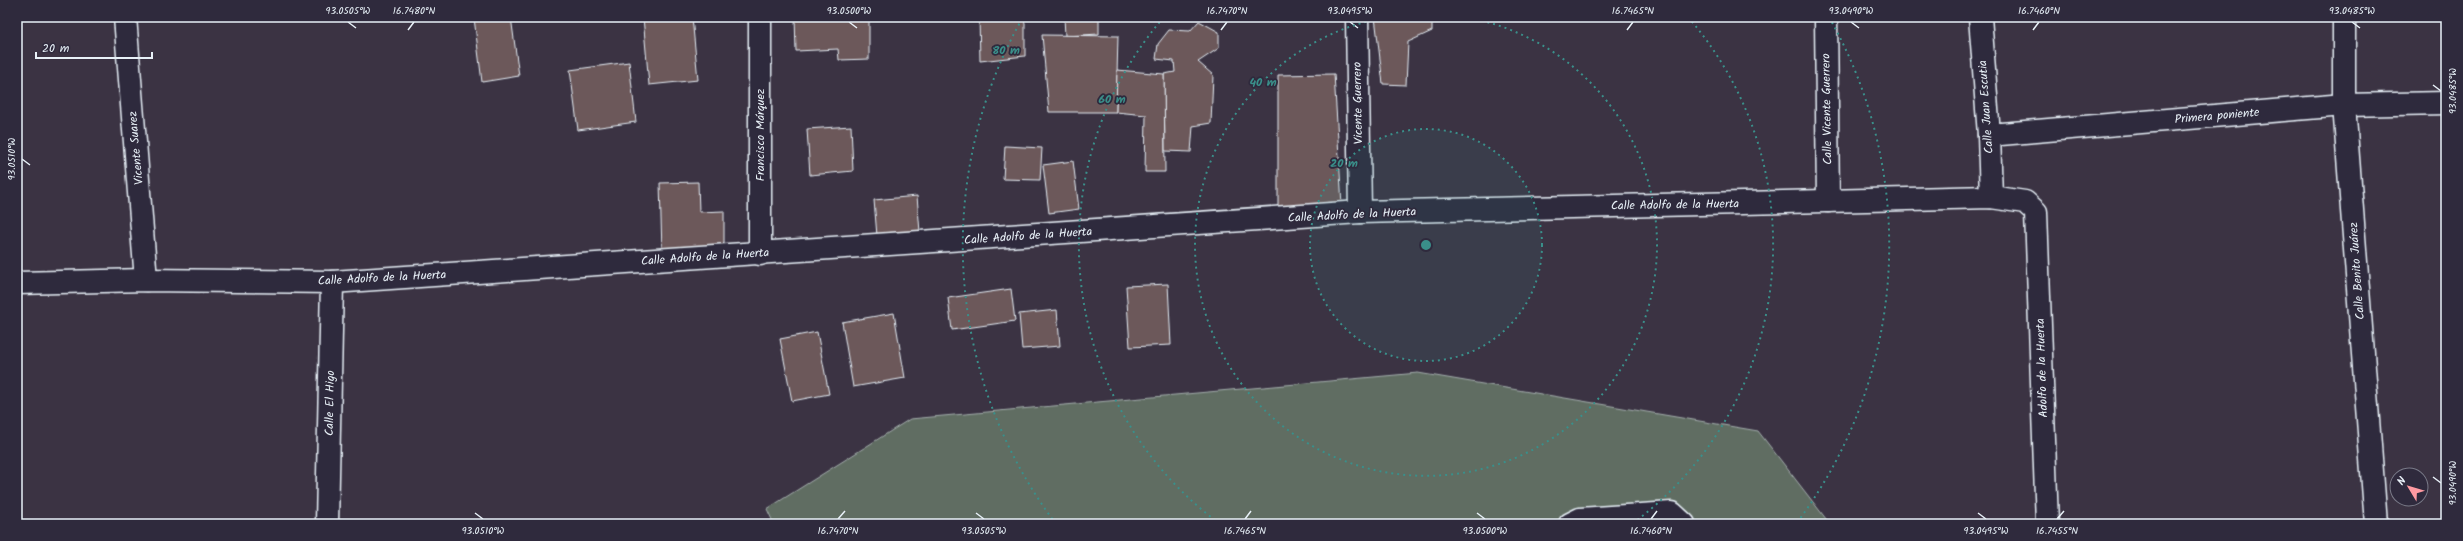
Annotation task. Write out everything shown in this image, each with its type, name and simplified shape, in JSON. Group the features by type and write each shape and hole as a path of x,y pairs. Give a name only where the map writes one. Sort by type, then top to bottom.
{"street":[{"name":"Vicente Suarez","path":"125,17 146,280"},
{"name":"Francisco Márquez","path":"760,17 760,254"},
{"name":"Vicente Guerrero","path":"1357,17 1360,212"},
{"name":"Calle Vicente Guerrero","path":"1826,17 1828,201"},
{"name":"Calle Juan Escutia","path":"1980,17 1989,135 1991,197"},
{"name":"Calle Benito Juárez","path":"2344,17 2344,105 2376,524"},
{"name":"Primera poniente","path":"1989,135 2344,105 2446,103"},
{"name":"Calle Adolfo de la Huerta","path":"17,283 146,280 332,282 1360,212 1991,197 2025,202 2036,212"},
{"name":"Adolfo de la Huerta","path":"2036,212 2047,524"},
{"name":"Calle El Higo","path":"327,524 332,282"},
{"path":"1570,524 1580,519 1672,513 1684,524"}],"green space":[{"path":"1418,373 1758,431 1830,524 774,524 767,509 910,419"}],"building":[{"path":"511,17 519,76 482,82 474,18"},
{"path":"643,17 692,17 698,80 649,85"},
{"path":"795,17 869,17 869,59 839,60 838,49 796,51"},
{"path":"979,17 1023,17 1025,23 1025,56 980,61"},
{"path":"1064,17 1099,17 1099,34 1065,36"},
{"path":"1375,17 1432,17 1432,31 1408,42 1406,85 1383,84"},
{"path":"1199,21 1219,32 1219,48 1198,62 1213,75 1211,123 1193,126 1191,152 1165,151 1164,74 1175,72 1174,61 1156,59 1158,44 1169,30 1190,31"},
{"path":"1042,35 1118,36 1116,112 1049,112"},
{"path":"629,62 636,122 578,130 570,70"},
{"path":"1117,70 1164,74 1165,172 1145,172 1146,115 1116,112"},
{"path":"1334,74 1342,206 1278,211 1278,75"},
{"path":"851,126 853,171 810,175 807,129"},
{"path":"1005,146 1042,148 1040,180 1003,179"},
{"path":"1073,161 1079,209 1049,213 1043,165"},
{"path":"698,182 699,212 724,211 724,250 662,252 660,183"},
{"path":"917,196 920,232 877,236 874,200"},
{"path":"1168,284 1171,345 1130,347 1126,286"},
{"path":"1011,289 1015,321 952,330 948,298"},
{"path":"1057,310 1060,346 1022,349 1019,314"},
{"path":"894,313 905,378 853,387 842,322"},
{"path":"817,332 829,394 792,401 780,339"}]}
